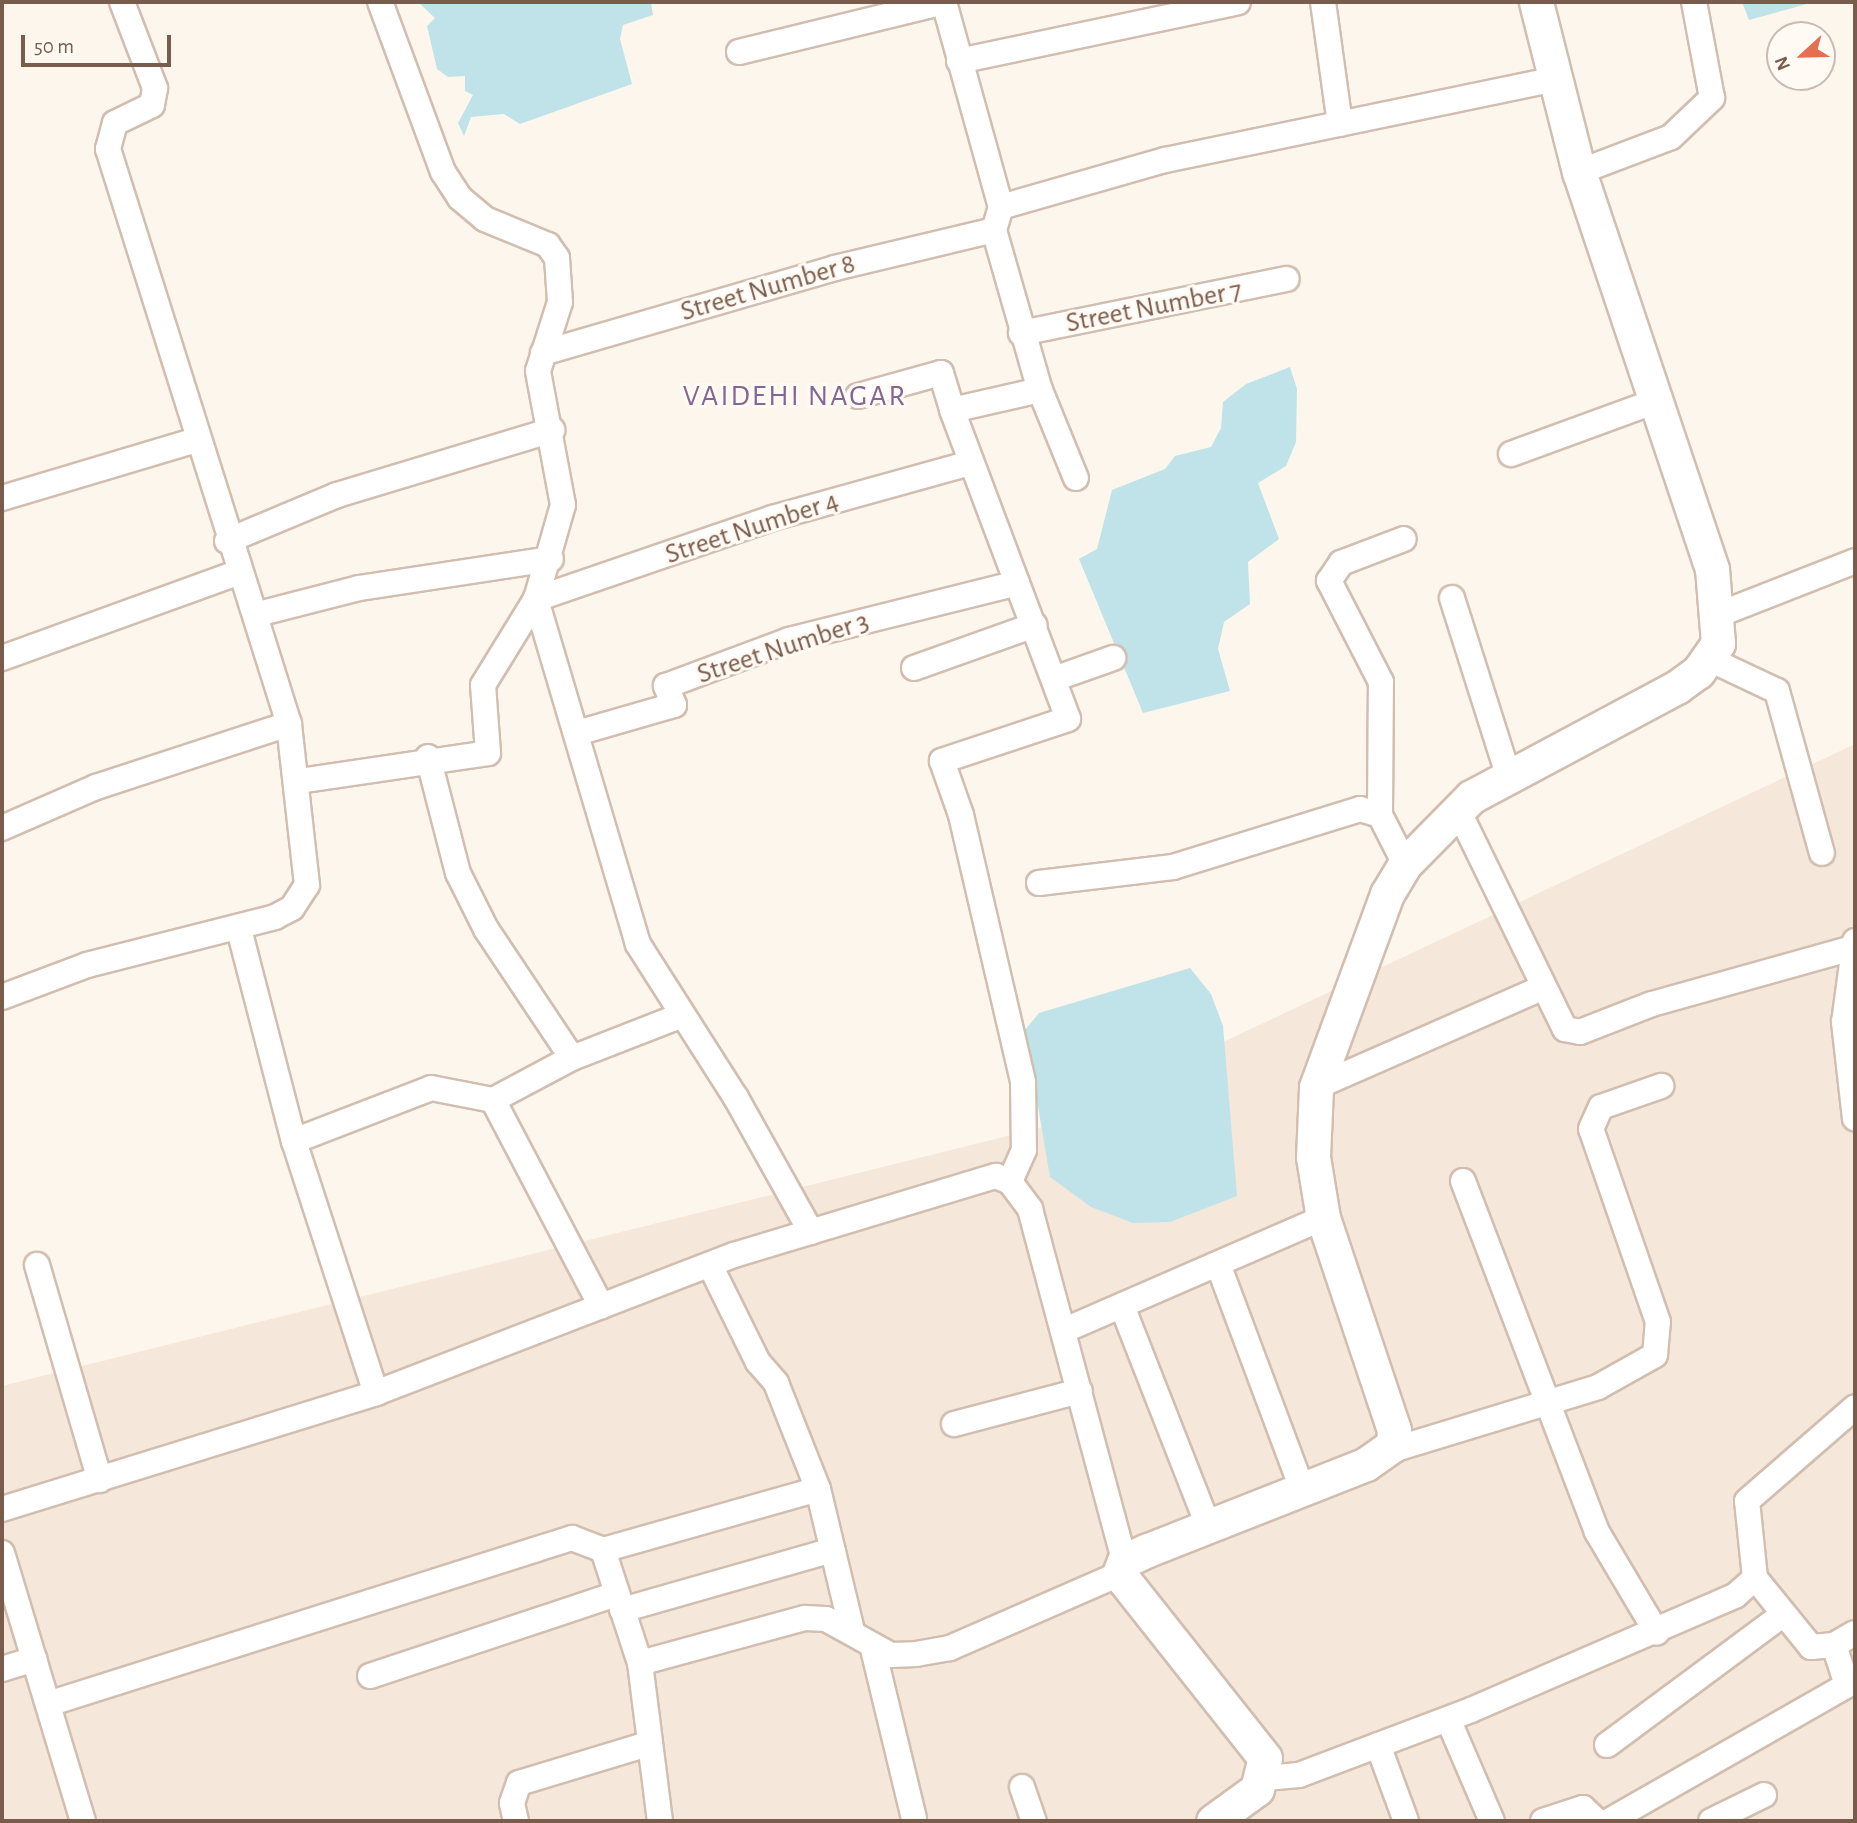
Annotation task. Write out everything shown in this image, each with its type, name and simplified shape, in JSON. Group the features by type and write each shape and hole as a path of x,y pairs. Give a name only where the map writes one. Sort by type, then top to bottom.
{"main road":[{"path":"1213,1821 1265,1778 1260,1747 1122,1568 1208,1526 1389,1451 1394,1430 1323,1218 1313,1157 1316,1087 1387,894 1405,864 1457,808 1508,775 1677,687 1707,658 1718,643 1720,614 1705,543 1579,172 1536,2"}],"street":[{"path":"3,990 87,965 239,929 292,908 307,885 299,780 289,724 258,614 227,541 108,149 115,123 152,105 155,88 122,2"},
{"path":"299,780 428,757 488,752 483,685 536,599 551,559 563,505 552,430 538,371 560,302 557,258 548,245 485,219 454,190 380,2"},
{"path":"739,52 944,2 1001,206 994,230 1021,333 1040,390 1076,478"},
{"path":"1323,2 1340,124"},
{"path":"1579,172 1671,137 1712,98 1694,2"},
{"path":"959,61 1222,3"},
{"path":"1001,206 1165,160 1555,79"},
{"name":"Street Number 8","path":"543,353 835,268 994,230"},
{"name":"Street Number 7","path":"1021,333 1287,279"},
{"path":"858,396 941,373 970,463 1035,625 1068,719 942,761 961,815 1024,1082 1024,1150 1010,1182"},
{"path":"952,410 1040,390"},
{"path":"1511,454 1656,401"},
{"path":"227,541 337,495 552,430"},
{"path":"2,498 197,440"},
{"name":"Street Number 4","path":"536,599 772,518 970,463"},
{"path":"1404,538 1341,563 1329,581 1381,682 1380,815 1405,864"},
{"path":"258,614 359,588 551,559"},
{"path":"1720,614 1855,561"},
{"path":"2,658 239,572"},
{"name":"Street Number 3","path":"577,733 674,705 666,686 789,640 1017,583"},
{"path":"1452,598 1508,775"},
{"path":"536,599 638,944 680,1016 736,1098 811,1231"},
{"path":"914,668 1035,625"},
{"path":"1054,678 1113,658"},
{"path":"1707,658 1777,691 1822,853"},
{"path":"2,828 96,787 289,724"},
{"path":"428,757 458,873 486,929 572,1058"},
{"path":"1457,808 1564,1029 1580,1032 1652,1004 1854,944 1844,1022 1855,1118"},
{"path":"1039,883 1173,867 1360,809 1380,815"},
{"path":"239,929 293,1141 376,1393"},
{"path":"1316,1087 1542,988"},
{"path":"293,1141 431,1088 494,1100 572,1058 680,1016"},
{"path":"1389,1451 1620,1377 1657,1348 1658,1322 1591,1129 1601,1107 1661,1086"},
{"path":"494,1100 601,1306"},
{"path":"2,1509 376,1393 710,1265 811,1231 981,1177 1010,1182 1030,1209 1065,1330 1122,1568 950,1648 891,1655 873,1648 852,1631 805,1618 640,1663"},
{"path":"1463,1181 1598,1532 1657,1633"},
{"path":"1065,1330 1323,1218"},
{"path":"1218,1264 1302,1489"},
{"path":"37,1265 100,1480"},
{"path":"710,1265 758,1362 776,1383 818,1489 852,1631"},
{"path":"1122,1306 1208,1526"},
{"path":"954,1424 1080,1391"},
{"path":"1855,1407 1747,1501 1755,1578 1782,1615 1811,1647 1834,1646 1855,1633"},
{"path":"48,1704 548,1542 572,1538 603,1550 818,1489"},
{"path":"603,1550 640,1663 645,1745 660,1821"},
{"path":"370,1676 620,1602 833,1550"},
{"path":"2,1553 83,1821"},
{"path":"1265,1778 1299,1775 1448,1719 1657,1633 1735,1597 1755,1578"},
{"path":"1606,1745 1782,1615"},
{"path":"1609,1821 1847,1685 1834,1646"},
{"path":"873,1648 914,1818"},
{"path":"2,1669 34,1659"},
{"path":"1448,1719 1492,1821"},
{"path":"516,1821 512,1803 519,1783 645,1745"},
{"path":"1378,1745 1406,1821"},
{"path":"1022,1787 1034,1821"},
{"path":"1711,1821 1764,1795"},
{"path":"1543,1821 1583,1808 1597,1821"}],"shaded area":[{"path":"1855,744 1855,1821 2,1821 2,1386 1043,1127"}],"water":[{"path":"418,2 651,2 653,15 623,25 620,39 632,84 520,124 504,114 471,117 464,136 458,123 473,95 465,91 465,76 448,77 437,69 427,26 435,18"},
{"path":"1742,2 1814,2 1749,20"},
{"path":"1290,367 1297,389 1296,442 1286,466 1258,483 1279,539 1248,562 1250,604 1224,622 1218,649 1230,691 1143,713 1079,559 1097,549 1112,490 1165,469 1175,456 1211,447 1221,428 1223,402 1246,384"},
{"path":"1190,968 1211,994 1223,1026 1237,1196 1170,1222 1133,1223 1091,1207 1050,1177 1025,1030 1039,1013"}],"district":[{"name":"VAIDEHI NAGAR","path":"795,396"}]}
